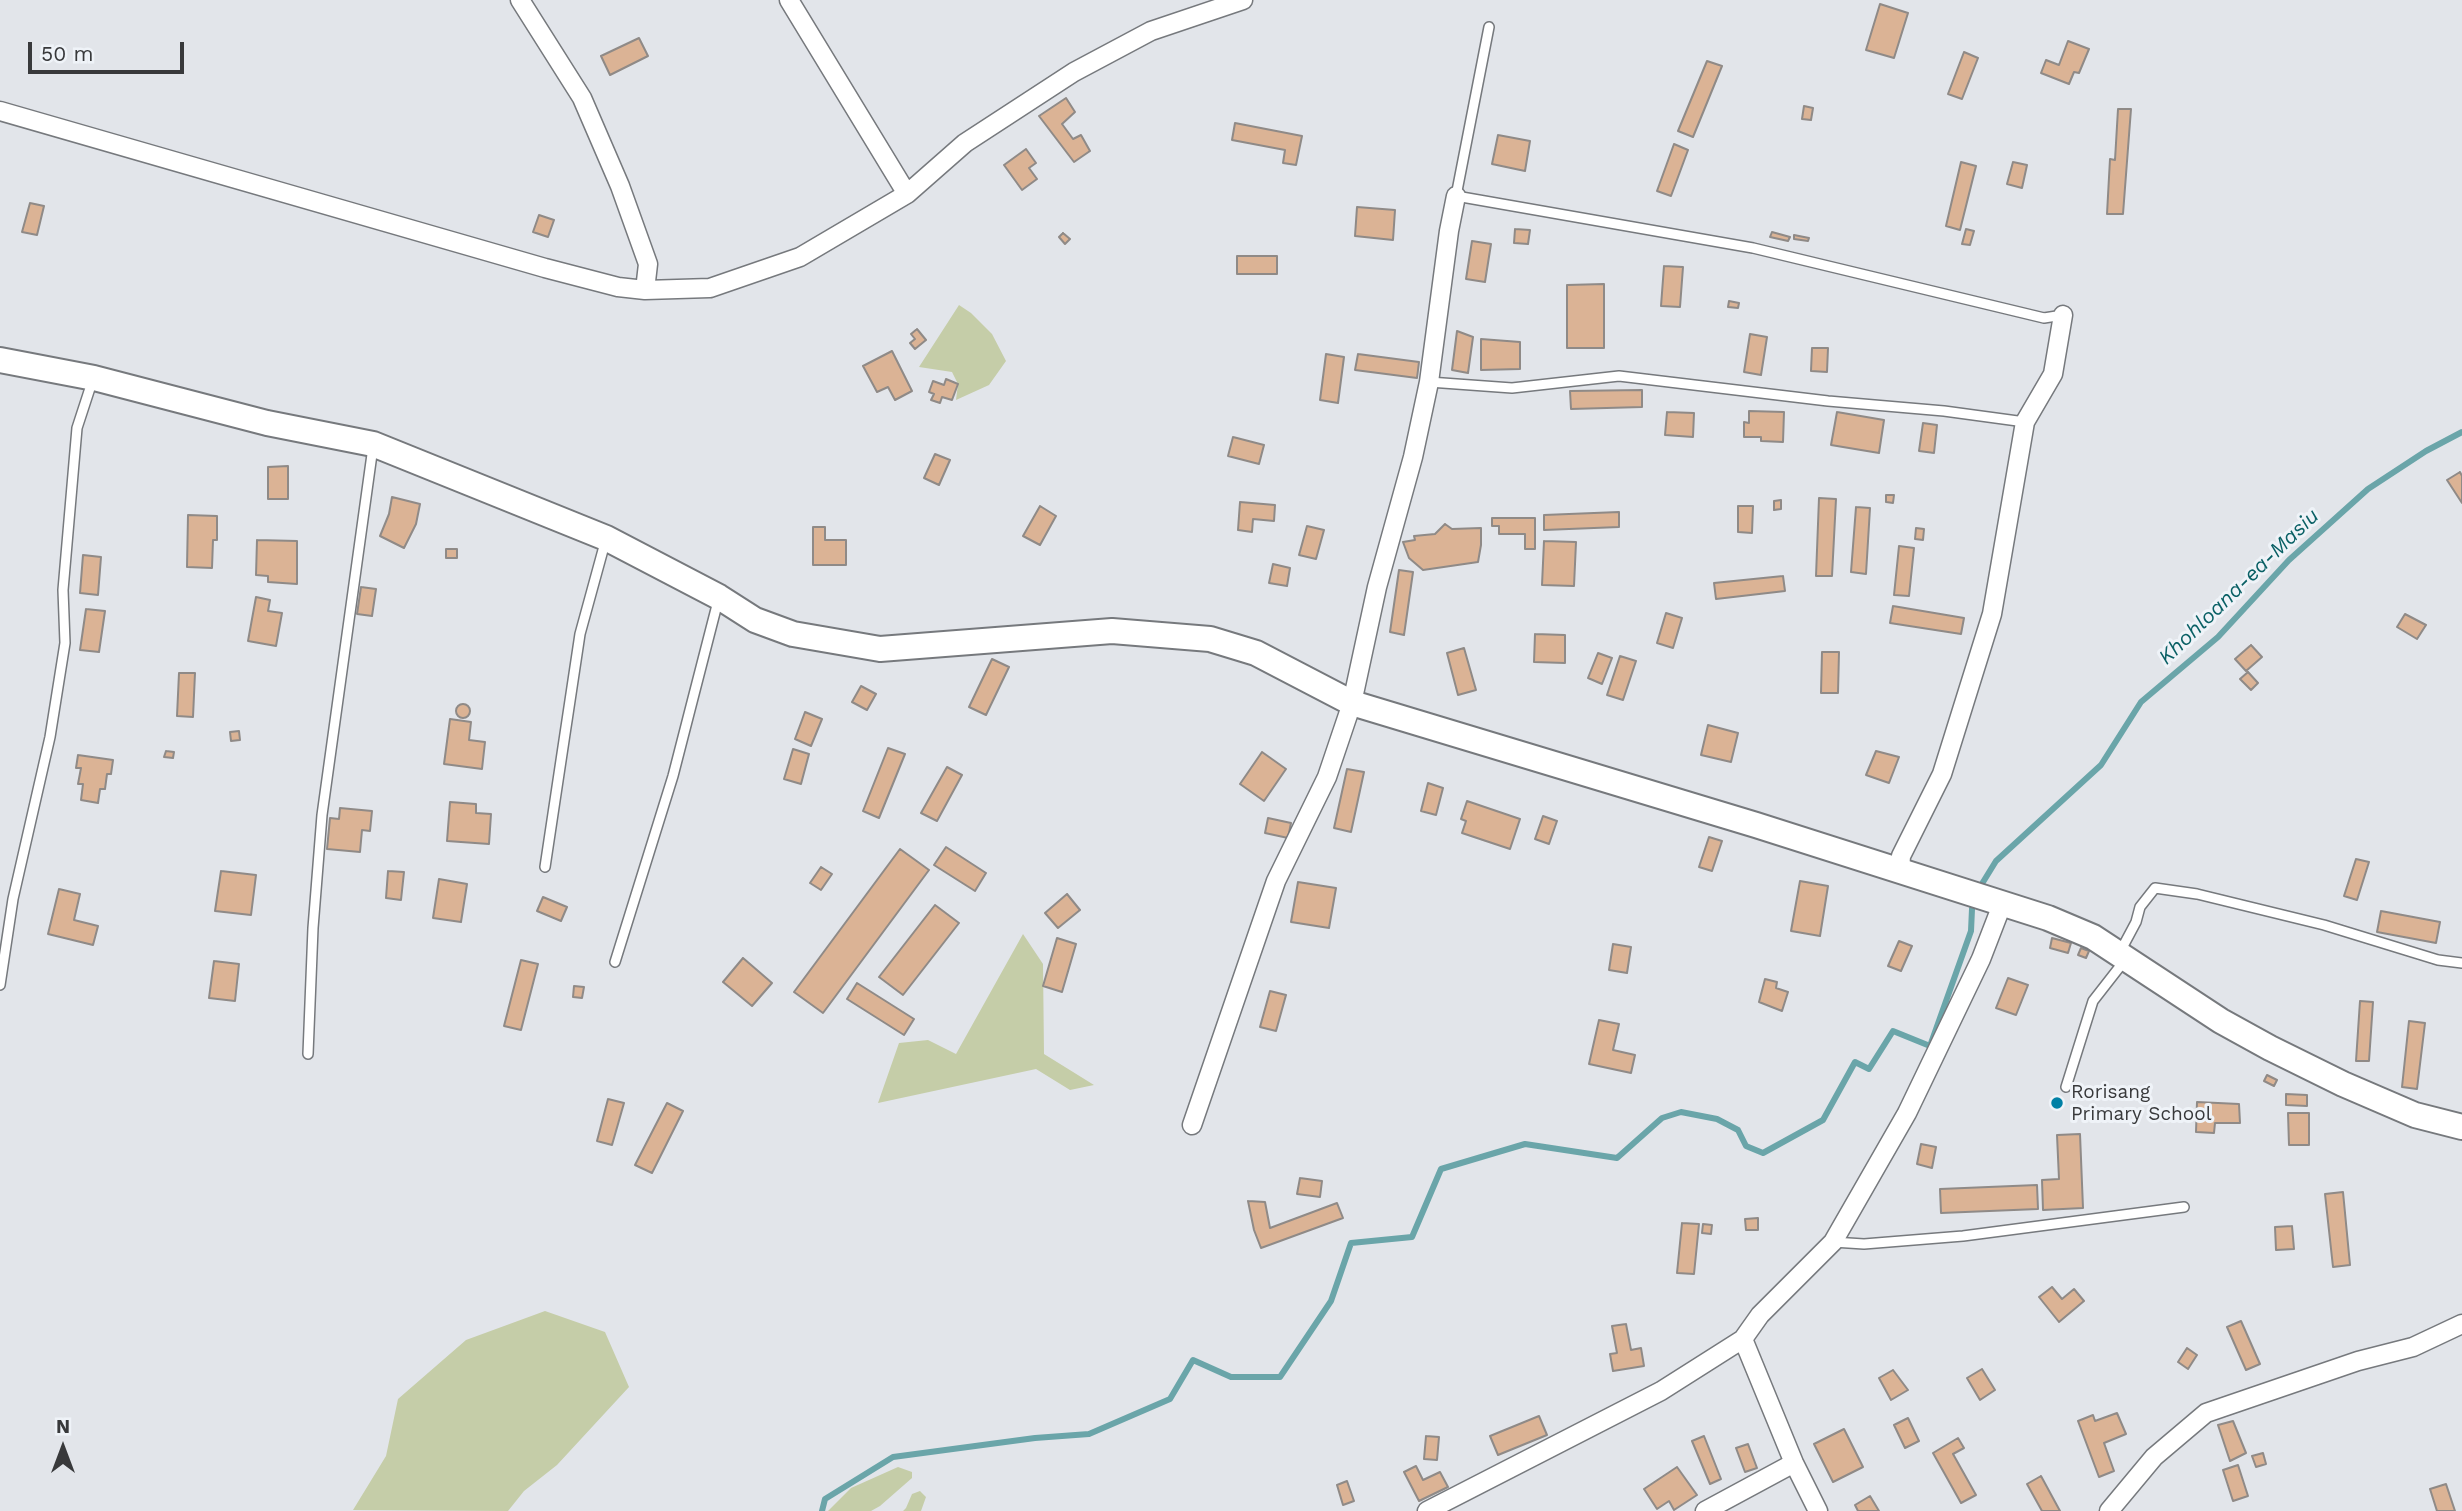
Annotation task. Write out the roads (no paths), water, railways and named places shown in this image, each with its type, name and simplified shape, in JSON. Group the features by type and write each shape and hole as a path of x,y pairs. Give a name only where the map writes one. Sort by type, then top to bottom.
{"street":[{"path":"520,0 582,98 620,186 648,264 645,290"},
{"path":"789,0 907,194"},
{"path":"0,111 618,287 645,290 710,288 800,257 907,194 965,143 1074,72 1151,31 1243,0"},
{"path":"1192,1125 1276,881 1327,777 1352,704 1377,587 1413,457 1429,382 1449,231 1457,196"},
{"path":"1900,870 1901,856 1942,774 1992,614 2025,422 2053,374 2063,315"},
{"path":"0,360 94,378 267,423 373,444 606,538 719,597 755,620 793,634 880,649 1112,631 1210,639 1256,653 1352,704 1900,870 2048,918 2092,937 2221,1021 2270,1048 2415,1115 2462,1127"},
{"path":"1427,1511 1661,1391 1743,1339 1760,1315 1833,1242 1907,1113 1981,959 2003,902"},
{"path":"2109,1511 2154,1457 2206,1413 2358,1361 2413,1347 2462,1324"},
{"path":"1743,1339 1794,1463 1818,1511"},
{"path":"1705,1511 1794,1463"}],"lane":[{"path":"1489,27 1457,196 1753,248 2044,318 2063,315"},
{"path":"1429,382 1512,388 1619,376 2025,422"},
{"path":"0,985 13,899 50,737 65,643 63,590 78,428 94,378"},
{"path":"308,1054 313,928 322,815 373,444"},
{"path":"545,867 580,634 606,538"},
{"path":"615,962 674,776 719,597"},
{"path":"2066,1087 2093,1001 2123,956 2140,906 2155,888 2197,894 2324,925 2438,960 2462,963"},
{"path":"1833,1242 1864,1244 1963,1236 2185,1208"}],"waterway":[{"name":"Khohloana-ea-Masiu","path":"1980,887 1996,861 2101,765 2141,702 2218,637 2289,560 2368,489 2426,451 2462,432"},
{"name":"Khohloana-ea-Masiu","path":"822,1511 825,1499 893,1457 1035,1438 1089,1434 1170,1399 1193,1360 1231,1377 1280,1377 1331,1301 1351,1243 1412,1237 1441,1169 1525,1144 1617,1158 1662,1118 1681,1112 1717,1119 1738,1130 1746,1146 1763,1153 1823,1120 1855,1062 1869,1069 1893,1031 1930,1046 1971,931 1972,909"}],"place":[{"name":"Rorisang Primary School","path":"2057,1103"}]}
